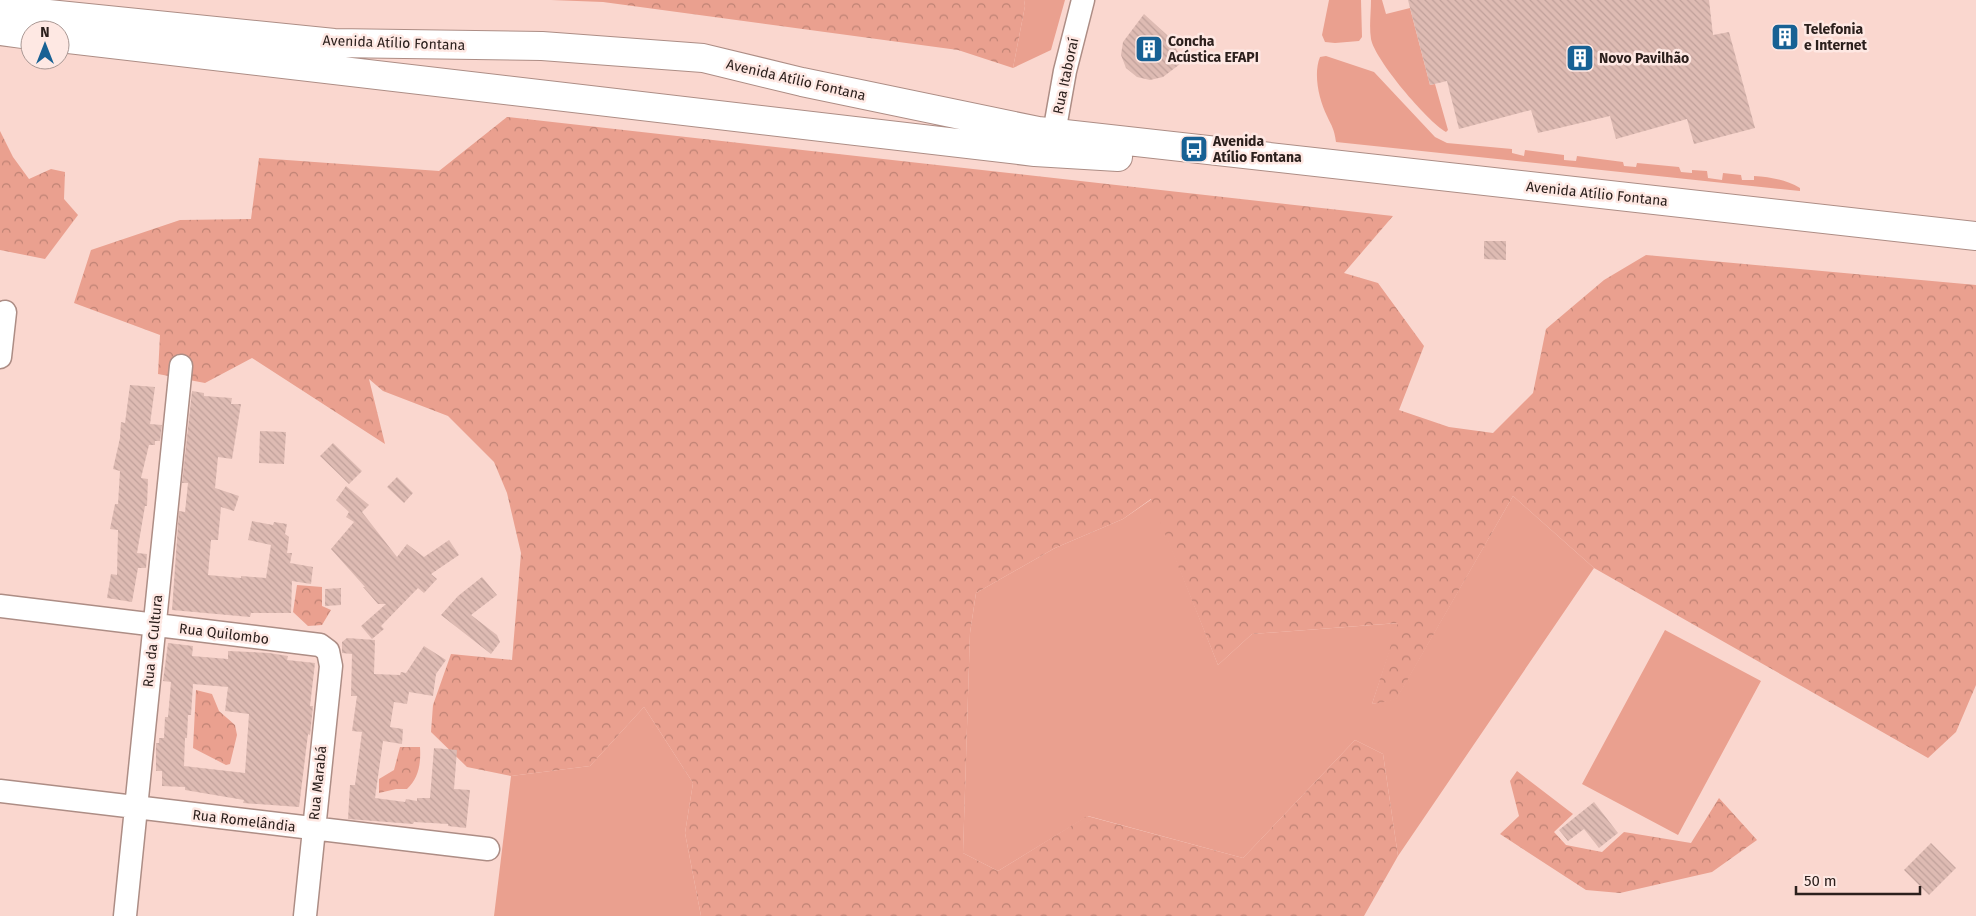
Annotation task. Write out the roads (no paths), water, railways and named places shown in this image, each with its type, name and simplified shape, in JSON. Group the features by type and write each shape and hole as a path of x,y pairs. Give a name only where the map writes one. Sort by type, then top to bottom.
{"main road":[{"name":"Avenida Atílio Fontana","path":"0,9 334,42 542,46 702,58 802,82 1038,131 1052,143 1149,160 1976,254"},
{"path":"0,31 20,33"},
{"name":"Avenida Atílio Fontana","path":"70,39 1052,143 1976,236"}],"street":[{"name":"Rua Itaboraí","path":"1052,143 1065,71 1083,0"},
{"path":"0,357 5,312"},
{"name":"Rua da Cultura","path":"125,916 181,366"},
{"name":"Rua Quilombo","path":"0,606 320,645 328,651"},
{"name":"Rua Marabá","path":"305,916 331,666 328,651"},
{"name":"Rua Romelândia","path":"0,791 488,850"}],"place":[{"name":"Telefonia e Internet","path":"1785,37"},
{"name":"Concha Acústica EFAPI","path":"1149,49"},
{"name":"Novo Pavilhão","path":"1580,58"},
{"name":"Avenida Atílio Fontana","path":"1194,149"}]}
